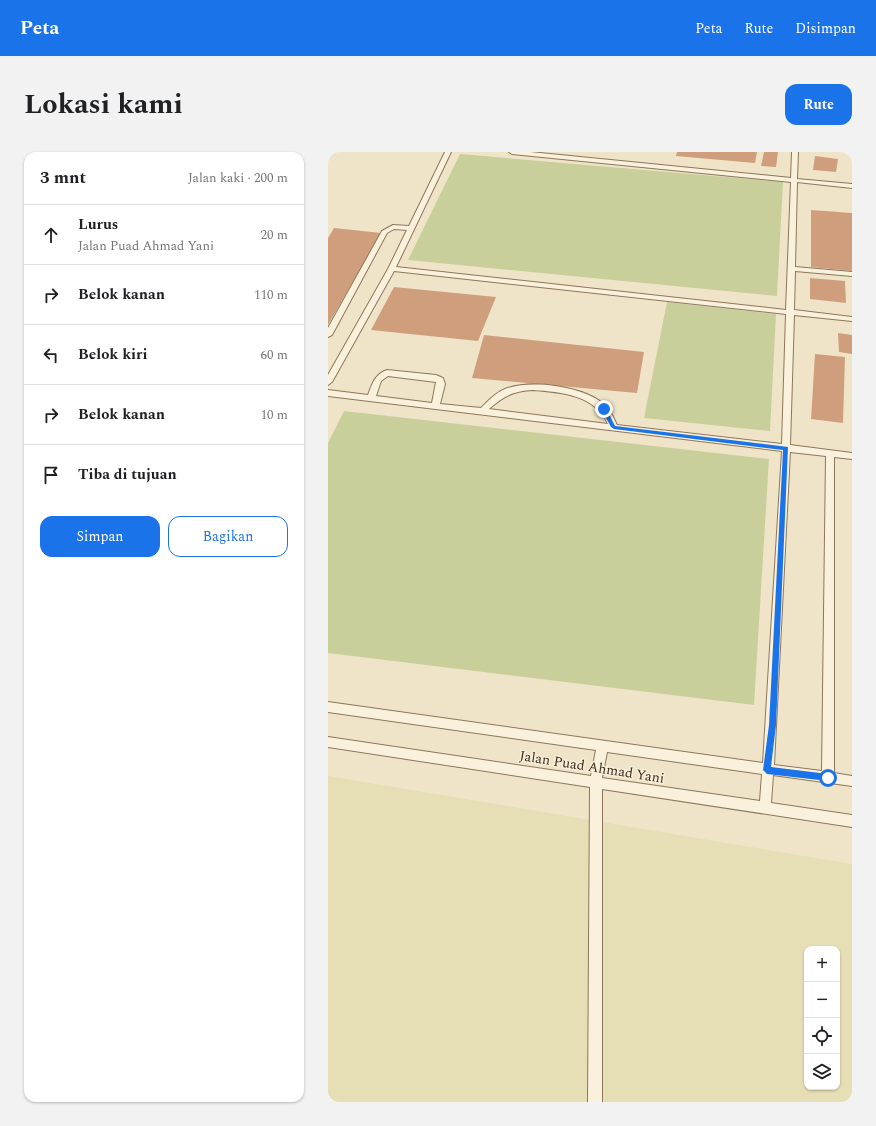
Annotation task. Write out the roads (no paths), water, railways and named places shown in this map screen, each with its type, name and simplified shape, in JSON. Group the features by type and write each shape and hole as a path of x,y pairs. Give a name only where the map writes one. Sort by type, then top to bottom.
{"lane":[{"path":"328,382 392,269 446,153 448,152"},
{"path":"512,152 852,186"},
{"path":"765,808 767,770 772,725 786,448 795,152"},
{"path":"328,335 387,228 411,228"},
{"path":"392,269 852,319"},
{"path":"791,269 852,274"},
{"path":"371,398 378,378 387,373 436,378 440,380 441,384 435,406"},
{"path":"482,412 495,399 512,390 532,387 561,391 590,399 604,409 614,427"},
{"path":"328,393 852,456"},
{"path":"828,778 830,453"},
{"name":"Jalan Puad Ahmad Yani","path":"328,707 602,747 852,781"},
{"name":"Jalan Puad Ahmad Yani","path":"328,742 852,821"},
{"path":"595,1102 596,782 602,747"}]}
